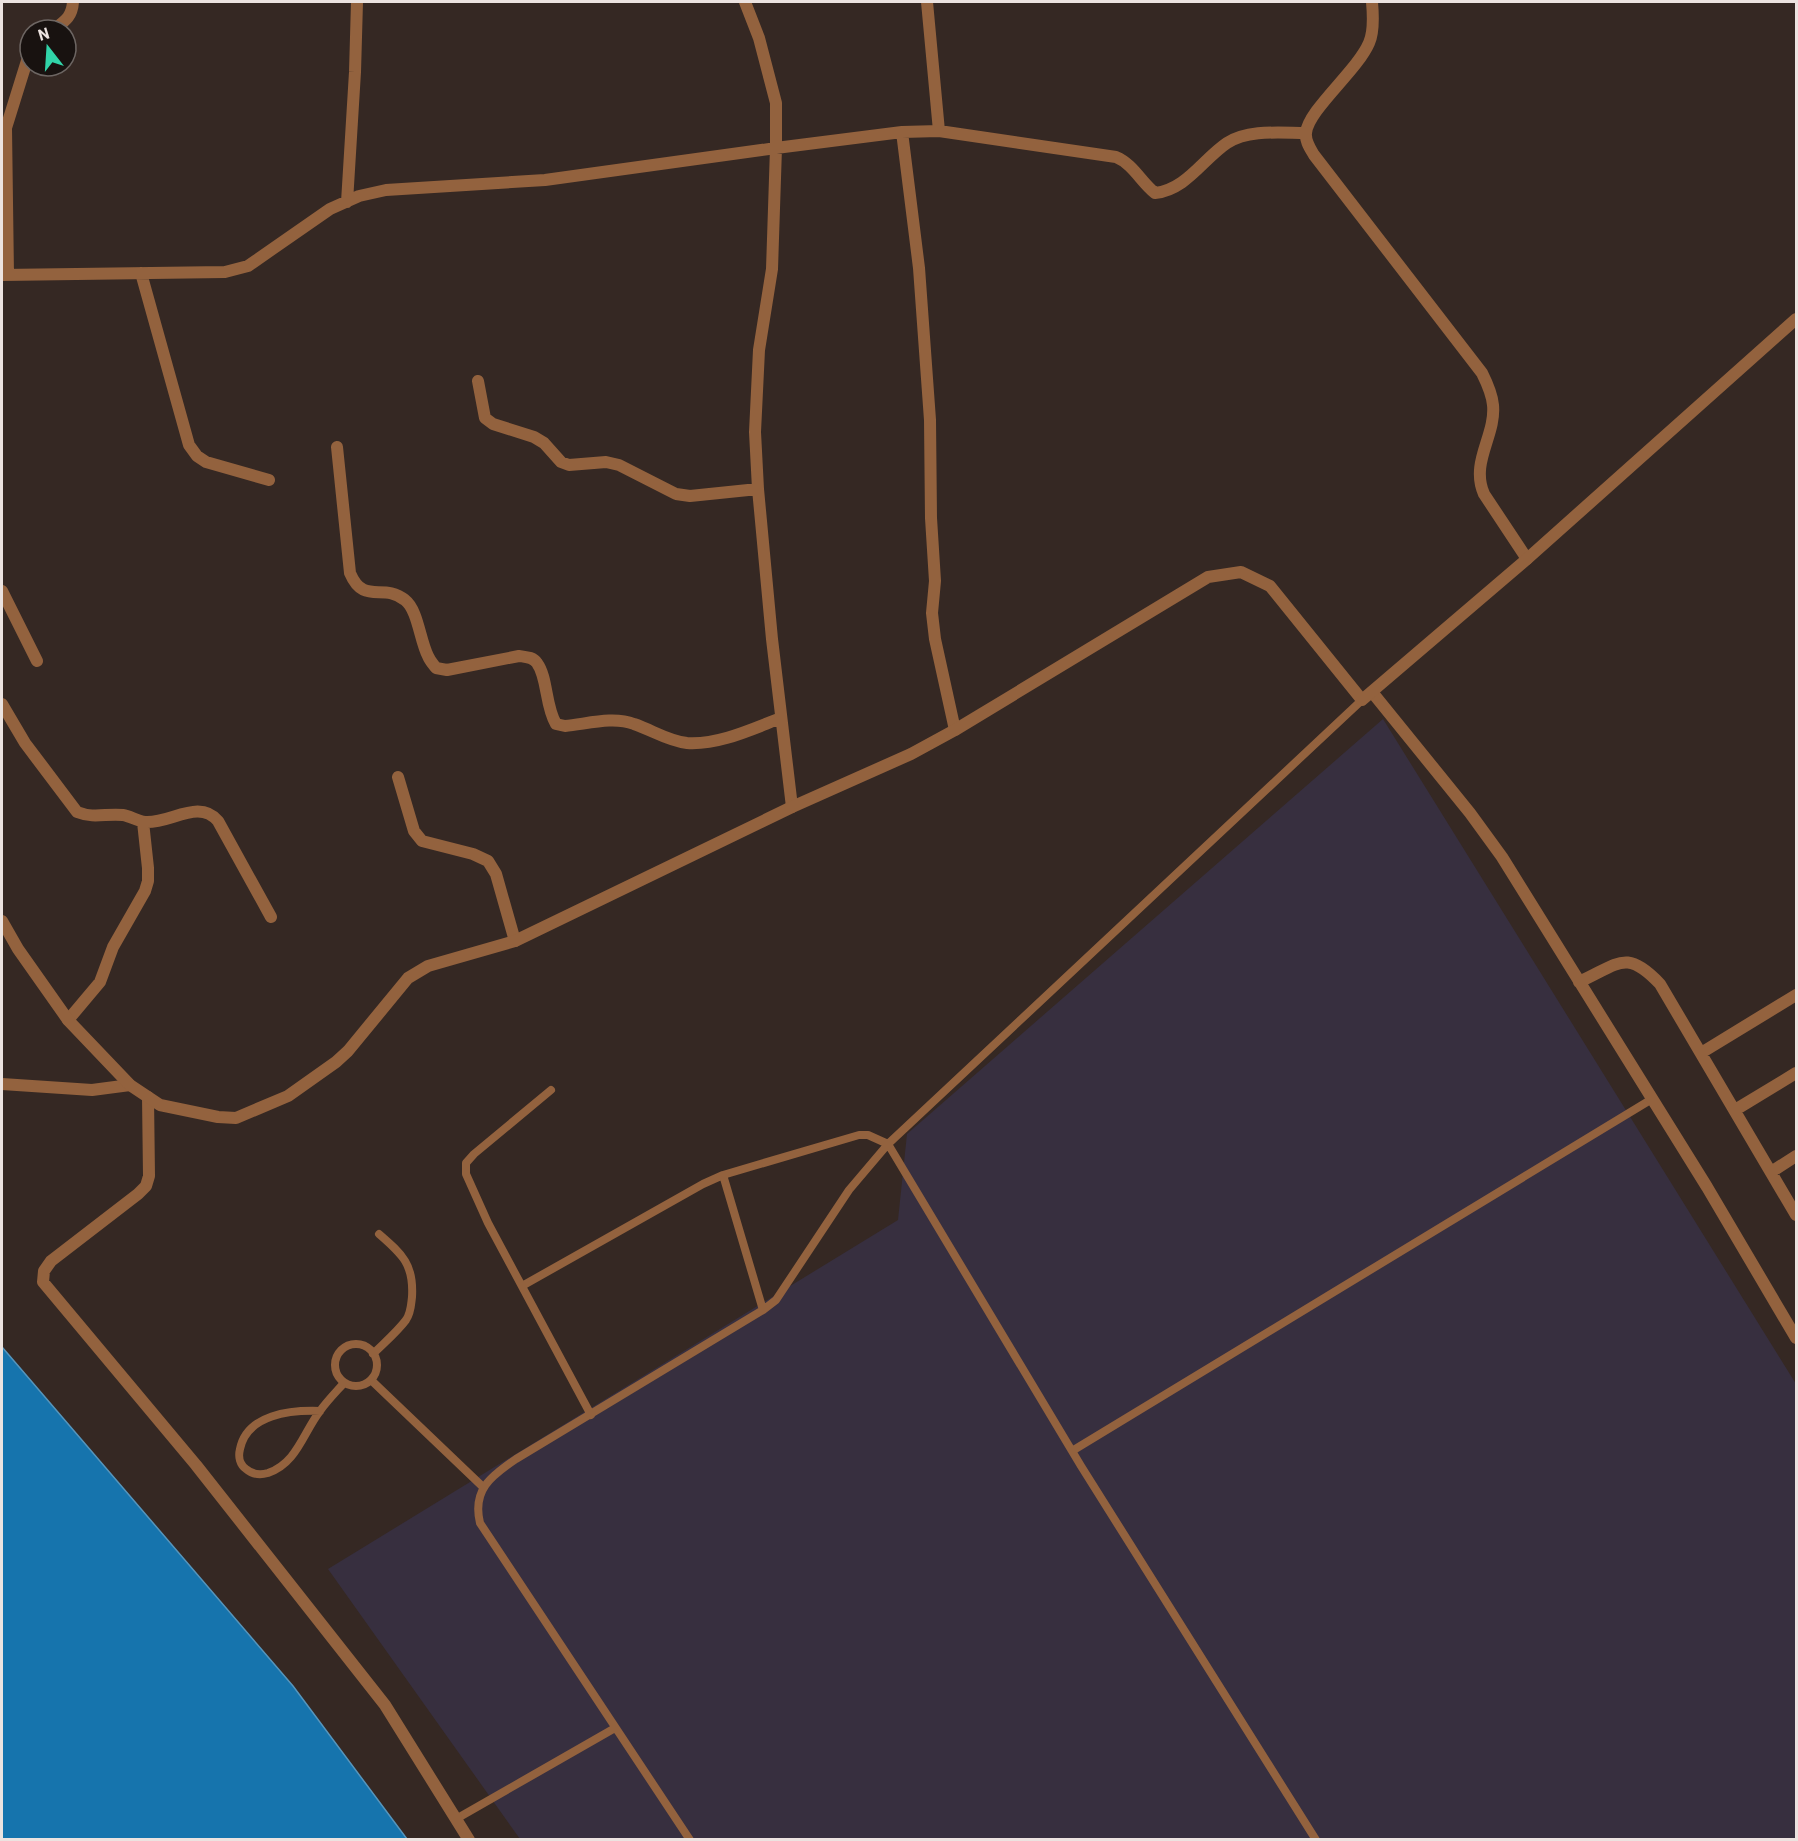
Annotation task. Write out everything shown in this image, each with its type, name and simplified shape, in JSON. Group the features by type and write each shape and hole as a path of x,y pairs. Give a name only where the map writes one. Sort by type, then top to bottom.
{"street":[{"path":"68,18 73,2"},
{"path":"347,202 357,2"},
{"path":"745,2 759,38 776,103 772,269 759,350 755,432 758,489 792,807"},
{"path":"927,2 939,131"},
{"path":"1372,2 1371,41 1358,63 1311,117 1306,133 1307,143 1482,373 1494,406 1479,483 1527,560"},
{"path":"22,78 6,128 5,275 225,272 248,266 330,209 359,196 386,190 545,180 902,132 939,131 1116,157 1125,161 1155,193 1174,189 1229,142 1260,133 1306,133"},
{"path":"902,132 919,268 930,420 931,518 935,581 932,613 935,639 955,730"},
{"path":"141,273 189,445 197,456 206,462 269,480"},
{"path":"1367,696 1527,560 1797,319"},
{"path":"478,381 485,418 493,424 534,436 544,443 561,462 569,465 606,462 619,465 676,494 690,496 758,489"},
{"path":"337,447 350,573 355,585 362,590 392,593 402,597 410,604 428,658 436,668 447,670 519,656 531,658 538,664 550,714 556,724 565,726 620,720 634,723 675,741 689,743 730,737 781,718"},
{"path":"2,921 18,949 68,1020 130,1085 168,1107 227,1118 244,1115 276,1102 336,1062 348,1052 408,978 416,972 428,966 514,941 792,807 911,754 955,730 1208,577 1241,572 1270,586 1470,813 1496,848 1797,1338"},
{"path":"2,591 38,661"},
{"path":"2,704 25,743 77,812 88,817 119,815 143,822 200,811 212,814 219,821 271,917"},
{"path":"398,777 414,831 422,841 473,854 488,861 496,874 514,941"},
{"path":"68,1020 100,981 113,947 145,891 148,868 143,822"},
{"path":"1579,982 1623,962 1632,961 1644,968 1660,984 1797,1215"},
{"path":"1701,1053 1797,995"},
{"path":"1735,1110 1797,1073"},
{"path":"2,1084 92,1090 130,1085"},
{"path":"148,1097 149,1176 146,1186 51,1261 44,1271 44,1282 196,1465 385,1705 469,1839"},
{"path":"1771,1172 1797,1156"}],"lane":[{"path":"690,1839 480,1523 477,1510 483,1487 496,1472 516,1459 776,1300 849,1190 888,1144 1367,696"},
{"path":"551,1090 474,1154 466,1163 466,1174 483,1212 591,1415"},
{"path":"1072,1451 1652,1099"},
{"path":"522,1286 723,1175 859,1135 868,1135 888,1144 1072,1451 1316,1839"},
{"path":"723,1175 763,1310"},
{"path":"373,1353 411,1311 412,1290 408,1265 401,1253 379,1234"},
{"path":"356,1344 363,1345 373,1353 377,1367 371,1380 358,1386 345,1383 339,1378 334,1366 335,1359 343,1348 356,1344"},
{"path":"371,1380 483,1487"},
{"path":"320,1411 286,1413 253,1426 245,1434 239,1450 244,1468 252,1473 261,1474 271,1472 286,1463 298,1449 320,1411 345,1383"},
{"path":"456,1819 615,1728"}],"shaded area":[{"path":"1383,719 1796,1384 1796,1839 520,1839 328,1569 898,1220 907,1134"}],"water":[{"path":"2,1347 293,1686 407,1839 2,1839"}]}
